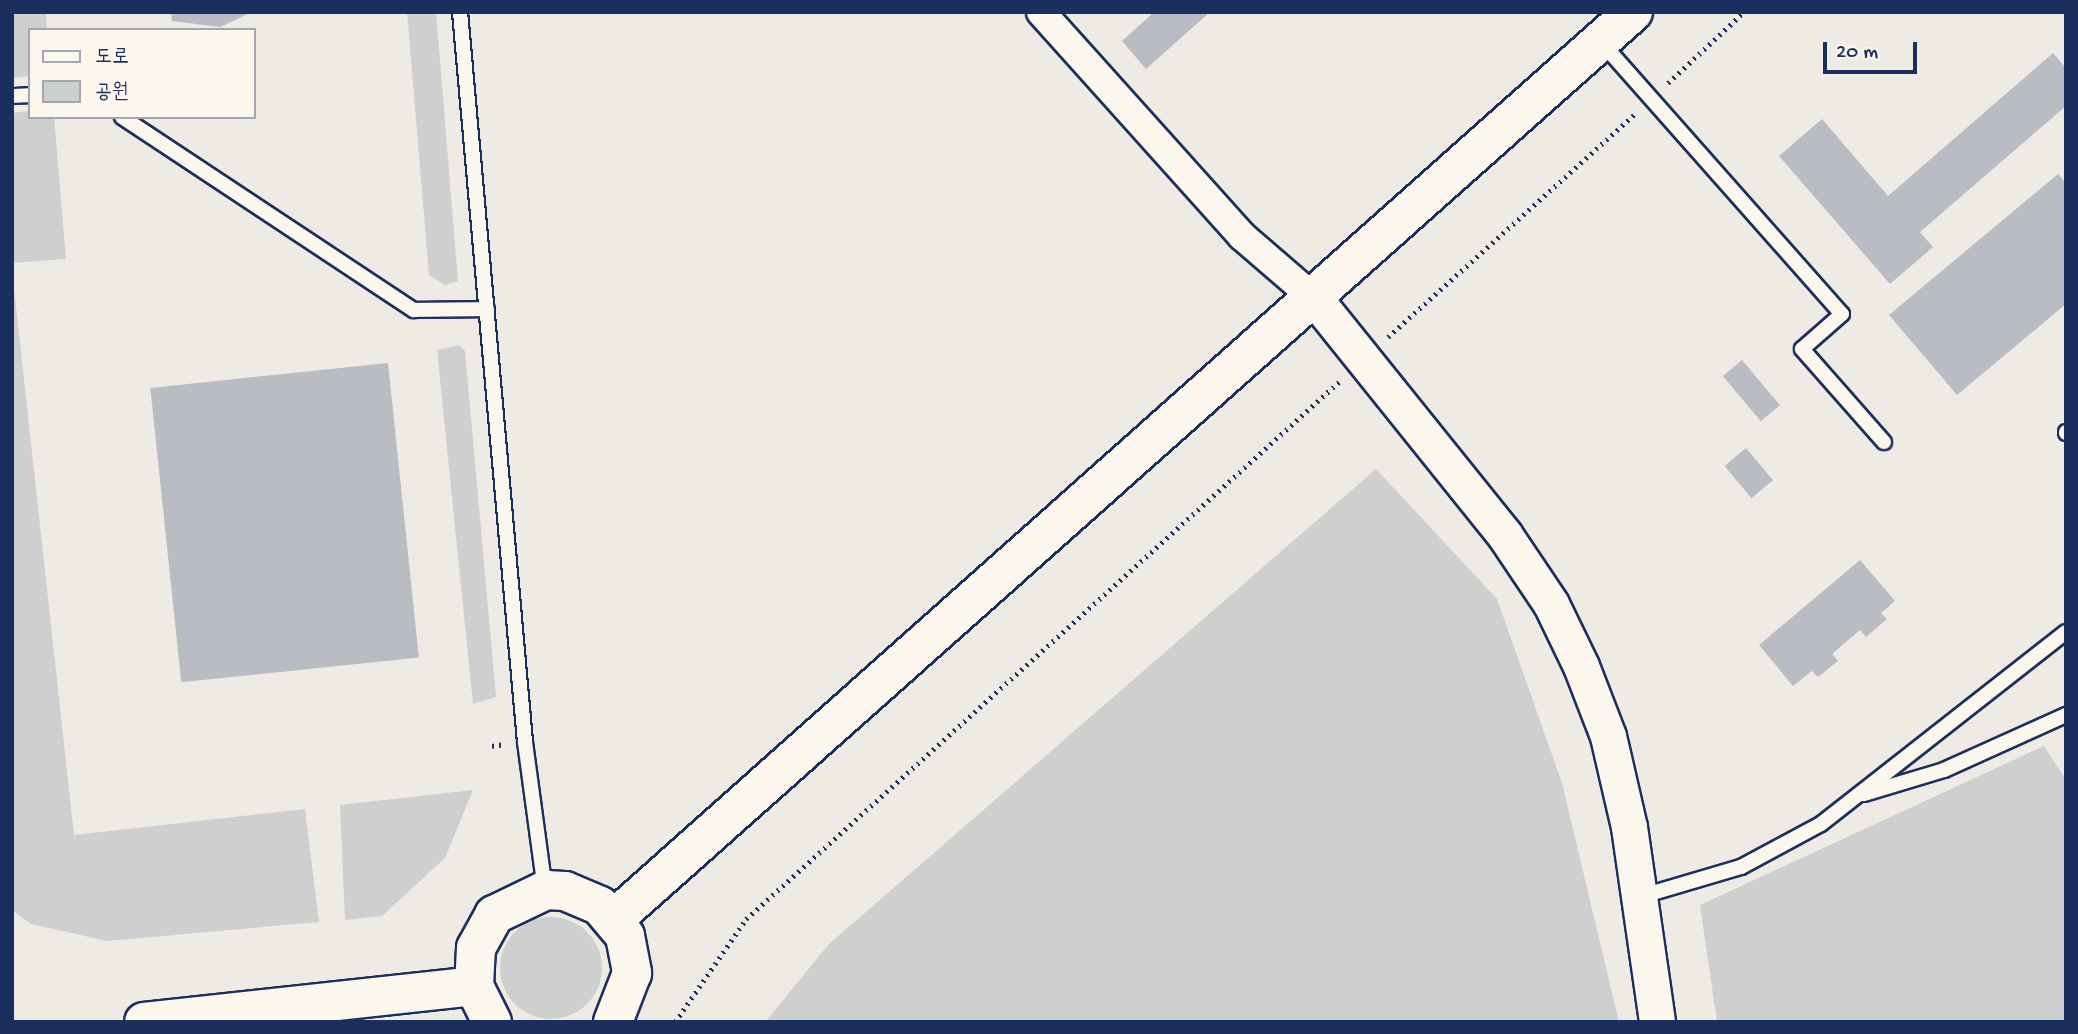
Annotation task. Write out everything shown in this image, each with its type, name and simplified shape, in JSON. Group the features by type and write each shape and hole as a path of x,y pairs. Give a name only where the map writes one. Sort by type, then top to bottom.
{"highway":[{"path":"614,919 1315,299 1633,12"},
{"path":"492,1022 474,986 476,948 494,915 546,890 583,897 614,919 632,973 613,1022"},
{"path":"144,1022 474,986"}],"street":[{"path":"1041,12 1242,236 1315,299 1442,451 1551,604 1608,736 1639,897 1657,1022"}],"lane":[{"path":"460,12 525,741 546,890"},
{"path":"1601,42 1842,314 1802,349 1884,442"},
{"path":"125,119 414,310 486,309"},
{"path":"1639,897 1741,867 1821,824 2066,632"},
{"path":"1856,796 1944,770 2066,715"}],"path":[{"path":"675,1022 746,919 1744,12"}],"green space":[{"path":"12,12 46,12 47,28 28,28 28,76 12,78"},
{"path":"407,12 436,12 458,281 445,285 429,275"},
{"path":"28,111 28,119 54,119 66,259 12,263 12,113"},
{"path":"12,270 74,835 305,809 319,922 107,941 31,924 12,910"},
{"path":"459,345 465,351 496,697 473,704 437,350"},
{"path":"1376,469 1497,599 1562,783 1619,1022 765,1022 829,944"},
{"path":"2044,746 2066,780 2066,1022 1717,1022 1700,905"},
{"path":"473,790 445,858 382,916 345,920 340,805"},
{"path":"551,917 570,921 587,932 598,949 602,968 598,987 587,1004 570,1015 551,1019 532,1015 515,1004 504,987 500,968 504,949 515,932 532,921"}],"building":[{"path":"171,12 252,12 220,27 172,21"},
{"path":"1154,12 1210,12 1146,69 1122,41"},
{"path":"2053,53 2066,68 2066,106 1920,232 1933,247 1890,284 1779,156 1822,119 1888,196"},
{"path":"2058,174 2066,183 2066,304 1957,395 1889,315"},
{"path":"1742,360 1780,405 1761,421 1723,376"},
{"path":"388,363 419,657 181,682 150,388"},
{"path":"1746,448 1773,480 1752,498 1725,466"},
{"path":"1860,560 1895,601 1881,613 1887,619 1866,637 1860,630 1832,654 1838,661 1818,677 1812,671 1793,686 1759,645"}]}
